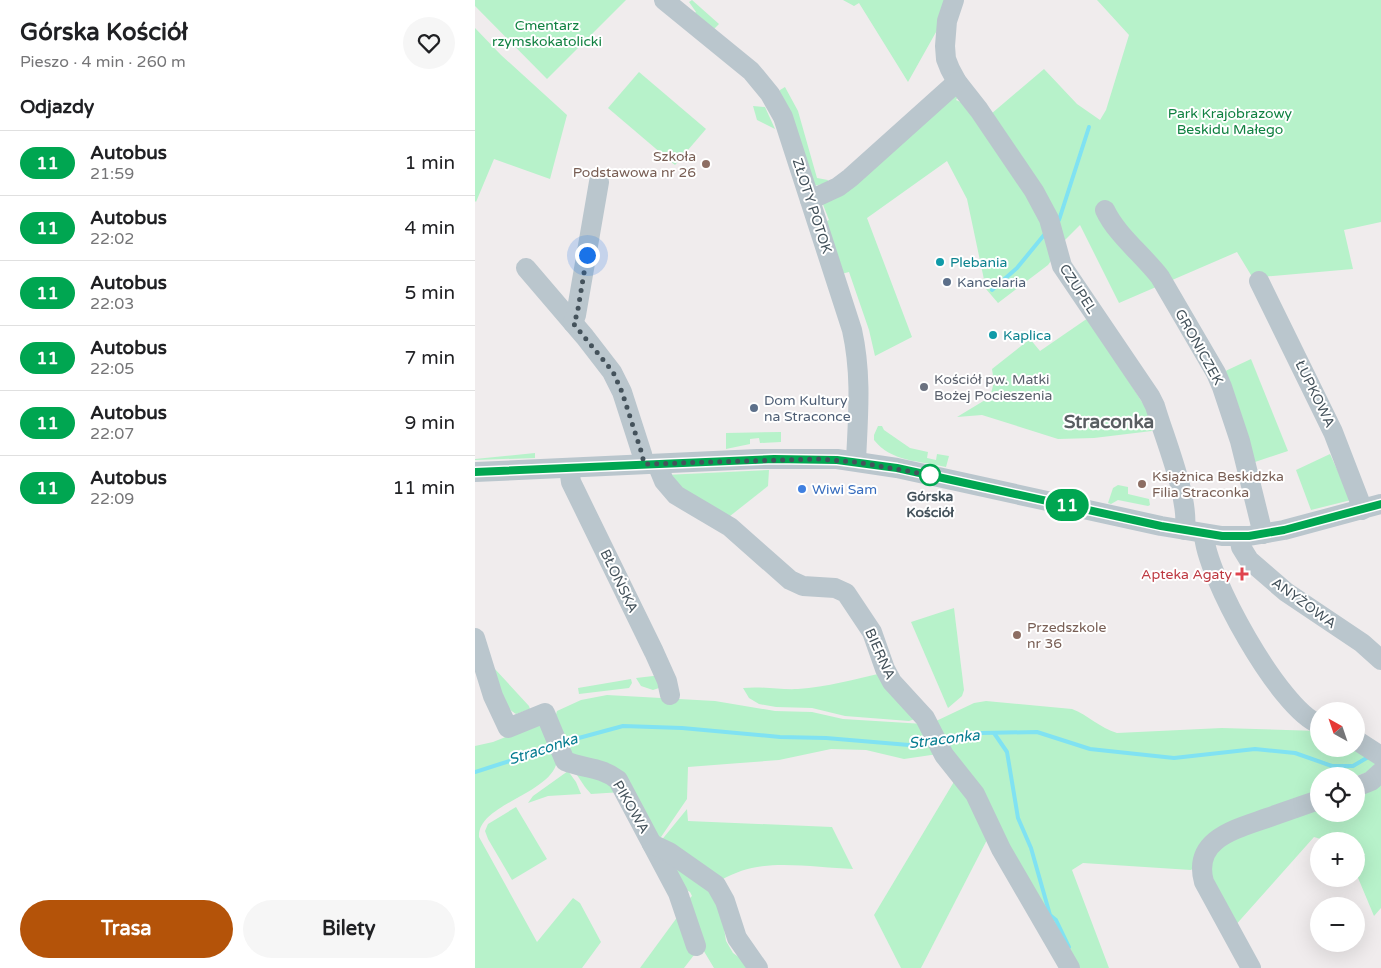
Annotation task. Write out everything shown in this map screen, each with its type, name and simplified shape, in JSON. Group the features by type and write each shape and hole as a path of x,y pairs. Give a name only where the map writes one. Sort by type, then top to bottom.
{"street":[{"name":"ZŁOTY POTOK","path":"663,0 751,71 770,94 783,117 852,330 857,354 859,387 856,462"},
{"name":"CZUPEL","path":"954,0 947,22 945,53 957,82 1005,147 1034,191 1049,220 1062,266 1150,396 1155,406 1179,483 1186,517 1205,545 1232,610 1273,679 1297,708 1310,719"},
{"path":"809,200 838,187 850,178 957,82"},
{"path":"573,323 577,315 599,182"},
{"name":"GRONICZEK","path":"1105,210 1115,225 1150,263 1160,277 1215,372 1240,441 1263,534"},
{"name":"BIERNA","path":"526,268 607,364 617,380 642,454 676,495 730,527 790,580 803,586 835,588 846,593 871,632 892,682 928,722 944,755 975,794 1001,849 1070,968"},
{"name":"ŁUPKOWA","path":"1259,281 1333,432 1362,510"},
{"path":"475,472 790,458 856,462 897,468 1195,532 1239,536 1263,534 1381,504"},
{"name":"BŁOŃSKA","path":"569,468 571,482 654,652 667,681 670,695"},
{"name":"ANYŻOWA","path":"1239,536 1241,547 1249,560 1286,592 1381,660"},
{"name":"PIKOWA","path":"475,638 493,696 508,728 545,712 565,761 605,771 618,780 677,893 696,946"},
{"path":"1365,783 1371,781 1381,772"},
{"path":"1251,968 1204,882 1202,873 1203,857 1217,840 1232,830 1310,803"},
{"path":"652,844 669,852 716,885 725,901 737,938 758,968"}],"green space":[{"name":"Cmentarz rzymskokatolicki","path":"475,0 626,0 547,79 475,6"},
{"path":"692,0 719,24 712,31 692,15 696,12 689,2"},
{"path":"843,0 954,0 908,82 859,3 854,6"},
{"name":"Park Krajobrazowy Beskidu Małego","path":"1097,0 1381,0 1381,222 1344,230 1353,269 1261,277 1254,280 1237,252 1119,303 1080,225 1059,246 991,114 1044,69 1077,104 1100,120 1106,110 1129,35"},
{"path":"475,28 501,55 567,115 550,179 494,159 476,202 475,201"},
{"path":"639,72 706,129 675,165 608,108"},
{"path":"785,87 798,111 817,178 828,180 827,183 814,186 778,95 780,90"},
{"path":"954,92 959,95 956,100 965,104 1031,192 1053,258 1048,265 998,303 986,289 967,199 947,161 867,218 912,337 875,356 869,330 849,272 841,274 824,222 829,220 822,202"},
{"path":"753,106 765,107 775,129 757,120"},
{"path":"1088,318 1160,430 1094,438 1058,439 982,415 957,417 990,397 994,382 992,369 1030,339 1040,351"},
{"path":"1251,359 1288,451 1249,464 1219,374"},
{"path":"878,426 882,426 884,430 910,448 928,452 927,458 936,460 937,454 949,456 946,467 907,460 889,453 874,440"},
{"path":"781,432 781,442 760,443 759,438 750,439 750,444 726,449 726,433"},
{"path":"535,453 535,458 475,460 475,459"},
{"path":"1330,454 1351,500 1311,510 1296,470"},
{"path":"769,470 768,486 725,520 665,475"},
{"path":"1118,485 1128,487 1128,494 1149,499 1150,505 1118,500 1111,504 1108,503 1113,488"},
{"path":"954,608 964,690 962,696 948,708 911,622"},
{"path":"494,668 530,709 516,714 511,711 501,693"},
{"path":"883,673 915,719 909,721 845,716 812,708 776,707 759,704 749,698 743,688 809,688"},
{"path":"662,675 659,688 653,690 641,686 636,678"},
{"path":"631,679 632,683 629,688 579,694 578,688"},
{"path":"607,695 715,701 775,711 812,712 843,719 924,724 938,754 904,759 866,750 831,749 779,760 688,767 687,799 661,837 657,839 626,787 570,756 555,718 557,711 581,700"},
{"path":"986,701 1072,709 1117,733 1222,728 1310,731 1310,758 1365,758 1365,756 1376,764 1374,770 1365,773 1365,767 1310,767 1310,799 1272,814 1191,870 1083,863 1072,870 1109,968 1073,968 934,722 974,703"},
{"path":"542,725 557,761 552,772 530,791 501,807 490,816 482,826 479,837 537,942 573,898 580,903 601,942 582,968 475,968 475,746 493,742 533,726"},
{"path":"573,769 592,771 622,792 591,794"},
{"path":"568,771 576,782 581,794 548,796 528,803 533,796"},
{"path":"958,775 990,834 921,968 901,968 874,915"},
{"path":"1381,778 1381,908 1374,916 1362,887 1365,887 1365,832 1310,832 1310,841 1233,928 1205,865 1233,833 1310,806 1310,822 1365,822 1365,786"},
{"path":"516,807 547,859 512,880 485,831 488,824"},
{"path":"687,809 688,821 832,827 853,869 792,865 768,866 742,871 717,882 660,842"},
{"path":"661,853 711,884 726,941 733,953 752,968 714,968 702,948 686,902 692,896 690,892 683,888"},
{"path":"681,912 694,955 684,968 640,968"}],"waterway":[{"path":"1059,220 1089,127"},
{"name":"GRONICZEK","path":"992,290 1017,268 1044,235"},
{"name":"Straconka","path":"564,742 623,726 682,728 780,737 826,738 909,745 929,741"},
{"name":"Straconka","path":"943,739 982,733 1037,732 1090,749 1174,758 1255,749 1295,753 1332,766 1353,766 1370,756"},
{"path":"994,733 1007,752 1018,818 1031,848 1050,915 1056,920 1069,947"},
{"name":"Straconka","path":"475,772 553,747"}],"bus line":[{"name":"11","path":"475,472 790,458 837,460 897,468 1161,526 1222,536 1249,536 1284,530 1381,504"}],"place":[{"name":"Szkoła Podstawowa nr 26","path":"706,164"},
{"name":"Plebania","path":"940,262"},
{"name":"Kancelaria","path":"947,282"},
{"name":"Kaplica","path":"993,335"},
{"name":"Kościół pw. Matki Bożej Pocieszenia","path":"924,387"},
{"name":"Dom Kultury na Straconce","path":"754,408"},
{"name":"Górska Kościół","path":"930,475"},
{"name":"Książnica Beskidzka Filia Straconka","path":"1142,484"},
{"name":"Wiwi Sam","path":"802,489"},
{"name":"Apteka Agaty","path":"1242,574"},
{"name":"Przedszkole nr 36","path":"1017,635"}],"district":[{"name":"Straconka","path":"1109,422"}],"route":[{"path":"587,255 577,315 573,323 613,372 622,392 644,464 790,458 820,459 856,462 930,475"}]}
